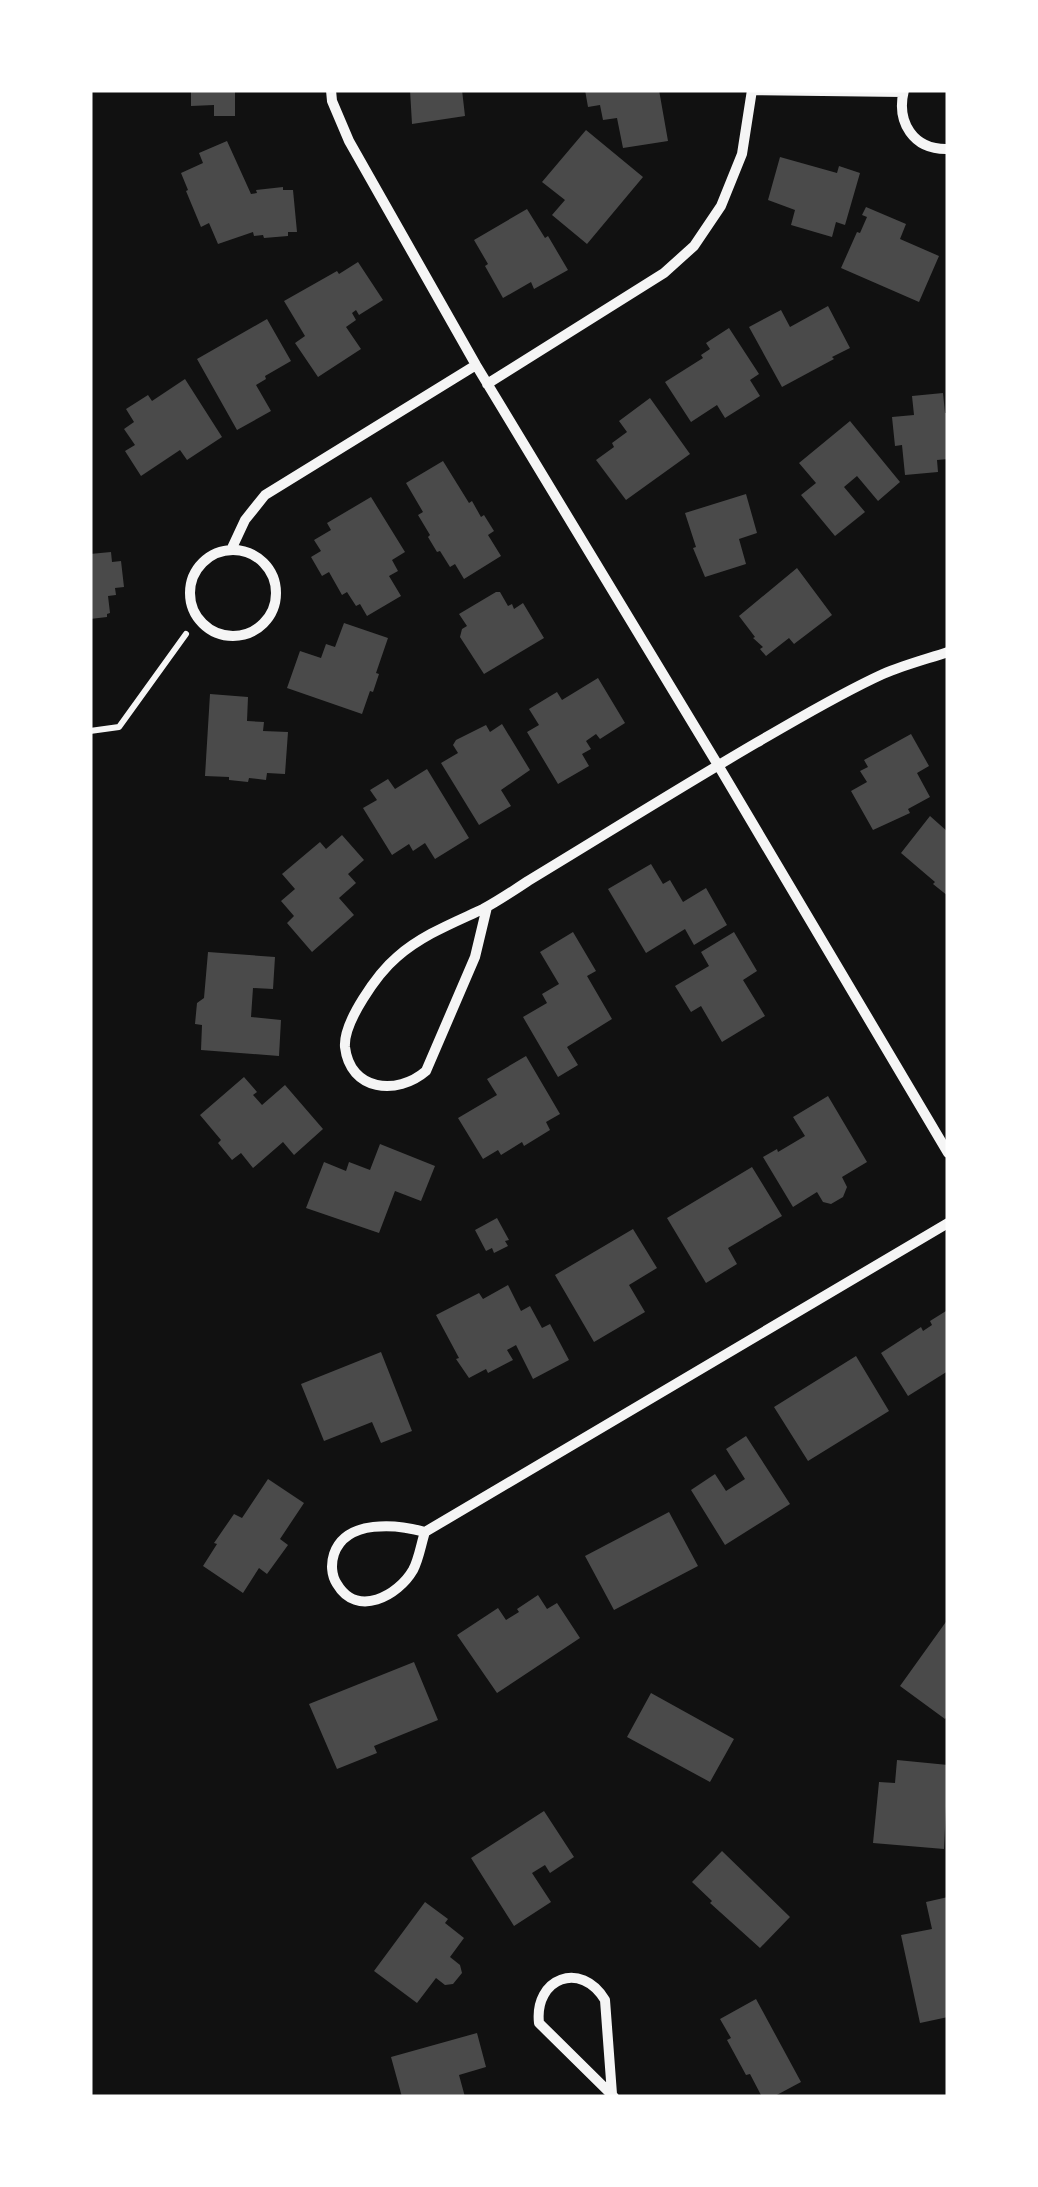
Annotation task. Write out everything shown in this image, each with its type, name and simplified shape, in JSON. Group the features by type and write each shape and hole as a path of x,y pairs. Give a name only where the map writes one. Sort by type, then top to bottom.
{"street":[{"path":"330,90 349,141 487,384 948,1153"},
{"path":"487,384 664,274 694,246 721,206 742,154 752,90 903,91 900,107 912,136 924,145 948,150"},
{"path":"232,550 245,520 265,495 476,365"},
{"path":"232,550 260,559 275,584 271,613 262,625 234,636 219,634 196,616 190,586 204,560 232,550"},
{"path":"487,906 474,956 426,1070 415,1080 389,1088 364,1079 348,1058 346,1032 377,976 415,943 487,906 816,709 885,674 948,652"},
{"path":"425,1532 415,1567 404,1582 380,1600 356,1600 337,1584 332,1560 343,1538 354,1532 394,1526 425,1532 948,1223"},
{"path":"580,1979 590,1983 605,2000 613,2096 538,2024 540,1998 558,1981 580,1979"}],"path":[{"path":"90,731 119,728 186,634"}],"building":[{"path":"191,90 235,90 235,116 214,116 214,105 191,106"},
{"path":"410,90 462,90 465,116 412,124"},
{"path":"585,90 659,90 668,141 623,148 617,118 603,120 600,105 588,107"},
{"path":"586,130 643,177 587,244 552,215 565,200 542,182"},
{"path":"227,141 251,194 283,187 293,190 297,232 264,238 254,236 253,232 218,244 209,223 201,227 181,173 203,163 199,153"},
{"path":"780,157 837,173 839,166 860,173 845,225 836,222 832,237 791,225 795,210 768,200"},
{"path":"866,207 906,224 900,239 939,256 919,302 841,268 867,217 862,215"},
{"path":"527,209 568,270 534,289 531,282 503,298 474,240"},
{"path":"358,262 383,300 359,315 356,310 352,313 356,320 346,327 361,349 318,377 295,343 305,336 284,301"},
{"path":"828,306 850,348 782,387 749,327 781,310 790,327"},
{"path":"267,319 291,361 256,385 271,411 237,430 197,359"},
{"path":"729,328 759,374 750,380 760,396 725,418 717,405 691,422 665,382 703,358 701,355 710,349 706,343"},
{"path":"185,379 222,437 187,460 180,450 141,476 125,451 135,445 124,429 134,422 126,409 148,395 152,401"},
{"path":"943,393 948,413 948,459 937,460 938,472 905,475 902,445 895,446 892,417 914,415 912,396"},
{"path":"650,398 690,454 626,500 596,460 627,432 619,421"},
{"path":"850,421 900,482 878,501 857,476 844,487 865,512 835,536 801,495 816,483 799,463"},
{"path":"443,461 469,503 472,501 494,531 488,535 501,556 464,579 455,564 450,567 437,552 418,515 423,512 406,483"},
{"path":"746,494 757,533 739,539 746,564 705,577 685,513"},
{"path":"371,497 405,552 392,560 398,571 389,576 401,596 367,616 347,592 342,595 329,572 322,576 311,557 321,551 314,540 331,530 327,523"},
{"path":"111,552 112,562 121,561 124,587 115,588 116,595 108,596 107,617 90,619 90,554"},
{"path":"797,568 832,615 794,644 789,638 766,656 739,616"},
{"path":"496,592 514,609 523,603 544,638 484,674 460,637 467,626 459,614"},
{"path":"344,623 388,638 373,692 370,691 362,714 287,688 300,651 321,658 326,644 335,647"},
{"path":"598,678 625,723 600,739 596,734 586,741 591,749 582,754 589,766 558,784 527,732 539,725 529,709 557,692 562,700"},
{"path":"210,694 248,697 247,721 264,722 263,731 288,732 285,774 267,773 266,780 249,778 248,782 205,776"},
{"path":"502,724 530,770 501,790 511,806 479,825 441,763 458,753 453,745 456,740 486,725 490,732"},
{"path":"911,734 929,766 917,773 930,797 908,809 910,813 873,830 851,791 867,782 860,771 868,767 864,760"},
{"path":"427,769 469,838 435,859 425,843 413,851 409,844 392,855 363,808 377,800 370,790 388,779 395,789"},
{"path":"930,816 948,832 948,896 901,853"},
{"path":"342,835 364,860 348,874 356,883 339,898 354,915 312,952 287,923 294,916 281,901 295,889 282,874 320,842 326,849"},
{"path":"651,864 663,884 670,880 683,902 706,888 727,925 694,945 685,929 646,953 608,889"},
{"path":"573,932 596,971 587,976 612,1019 567,1047 578,1065 558,1077 523,1017 547,1003 542,994 559,984 540,952"},
{"path":"734,932 757,971 743,980 765,1016 722,1042 701,1006 691,1012 675,986 709,966 701,952"},
{"path":"208,952 275,957 273,989 253,988 251,1017 281,1020 279,1056 201,1050 202,1025 195,1024 197,1003 204,998"},
{"path":"526,1056 560,1114 546,1122 550,1130 524,1146 522,1142 501,1155 498,1150 483,1159 458,1118 497,1095 487,1079"},
{"path":"244,1077 262,1105 285,1085 323,1129 294,1155 283,1142 253,1168 241,1153 232,1160 200,1115"},
{"path":"828,1096 867,1162 842,1177 847,1187 843,1197 831,1204 823,1202 817,1192 793,1207 763,1157 805,1136 793,1117"},
{"path":"380,1144 435,1166 421,1201 395,1191 379,1233 306,1208 324,1162 346,1171 349,1162 370,1170"},
{"path":"752,1167 782,1216 728,1248 737,1264 706,1283 667,1218"},
{"path":"497,1218 509,1240 505,1241 508,1246 494,1253 492,1248 486,1251 475,1230"},
{"path":"633,1229 657,1268 629,1285 645,1312 594,1342 555,1275"},
{"path":"508,1285 521,1311 530,1306 542,1328 550,1324 569,1360 533,1379 516,1345 507,1350 513,1360 469,1378 436,1315 479,1293 483,1299"},
{"path":"946,1311 948,1371 908,1396 881,1353 921,1327 923,1331"},
{"path":"381,1352 412,1431 381,1443 372,1422 324,1441 301,1384"},
{"path":"856,1356 889,1411 808,1461 774,1407"},
{"path":"746,1436 790,1504 725,1545 691,1490 715,1474 726,1491 745,1479 726,1449"},
{"path":"268,1479 304,1503 280,1539 288,1545 267,1574 259,1568 243,1593 203,1566 234,1514 242,1518"},
{"path":"669,1512 698,1566 614,1610 585,1556"},
{"path":"538,1595 547,1609 557,1603 580,1638 497,1693 457,1635 498,1608 506,1620"},
{"path":"948,1619 948,1715 945,1719 900,1686"},
{"path":"414,1662 438,1720 374,1746 377,1753 337,1769 309,1704"},
{"path":"651,1693 734,1739 710,1782 627,1737"},
{"path":"897,1760 948,1765 944,1849 873,1843 879,1782 895,1783"},
{"path":"544,1811 574,1857 550,1873 545,1865 532,1873 551,1902 514,1926 471,1858"},
{"path":"722,1851 790,1917 760,1948 692,1882"},
{"path":"948,1897 948,2017 920,2023 901,1935 932,1929 926,1902"},
{"path":"425,1902 448,1919 445,1923 464,1938 450,1957 460,1965 462,1973 453,1984 445,1985 436,1978 417,2003 374,1971"},
{"path":"756,1999 801,2082 773,2097 762,2097 750,2074 746,2075 720,2019"},
{"path":"477,2033 486,2067 459,2075 465,2097 402,2097 391,2057"}]}
